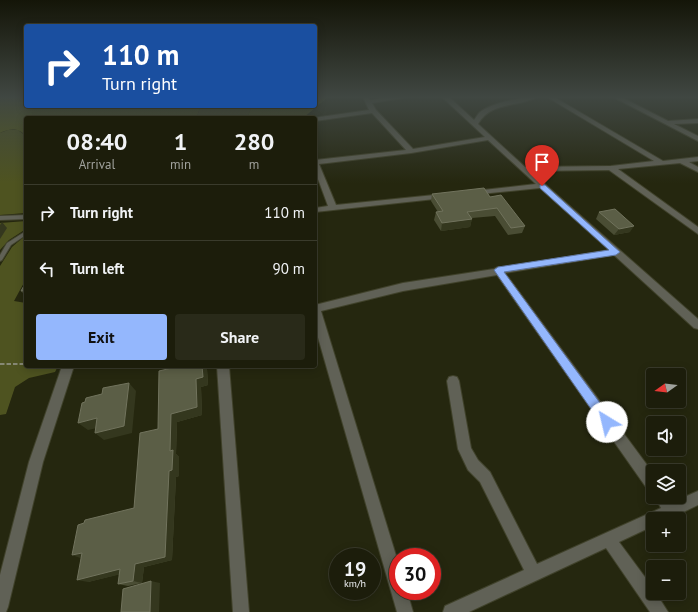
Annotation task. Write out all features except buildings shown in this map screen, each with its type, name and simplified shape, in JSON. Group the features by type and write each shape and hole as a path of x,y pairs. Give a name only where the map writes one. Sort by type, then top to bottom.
{"street":[{"path":"387,126 411,151"},
{"path":"477,126 698,325"},
{"path":"598,126 662,163"},
{"path":"672,126 698,139"},
{"path":"317,162 411,151 489,138"},
{"path":"525,169 611,168 698,159"},
{"path":"682,161 698,170"},
{"path":"317,167 333,208"},
{"path":"611,168 698,231"},
{"path":"465,194 542,186"},
{"path":"317,210 449,196"},
{"path":"317,308 403,287 498,270 616,252"},
{"path":"498,270 646,475"},
{"path":"317,316 389,558"},
{"path":"0,606 36,462 67,368"},
{"path":"222,368 241,612"},
{"path":"453,381 465,450 473,465 485,477 534,574"},
{"path":"451,612 698,498"},
{"path":"666,504 671,511"},
{"path":"608,540 660,612"},
{"path":"402,600 405,612"}],"lane":[{"path":"0,218 24,216"},
{"path":"0,259 9,244 24,234"}],"path":[{"path":"0,364 24,364"}],"green space":[{"path":"0,126 24,126 24,134 17,130 0,133"},
{"path":"8,130 18,130 24,134 24,213 0,215 0,133"},
{"path":"24,221 24,230 9,240 0,250 0,223"},
{"path":"24,237 24,283 14,301 24,303 24,368 57,368 55,372 29,378 15,387 6,414 0,415 0,266 12,247"}],"route":[{"path":"542,186 616,252 498,270 607,422"}]}
